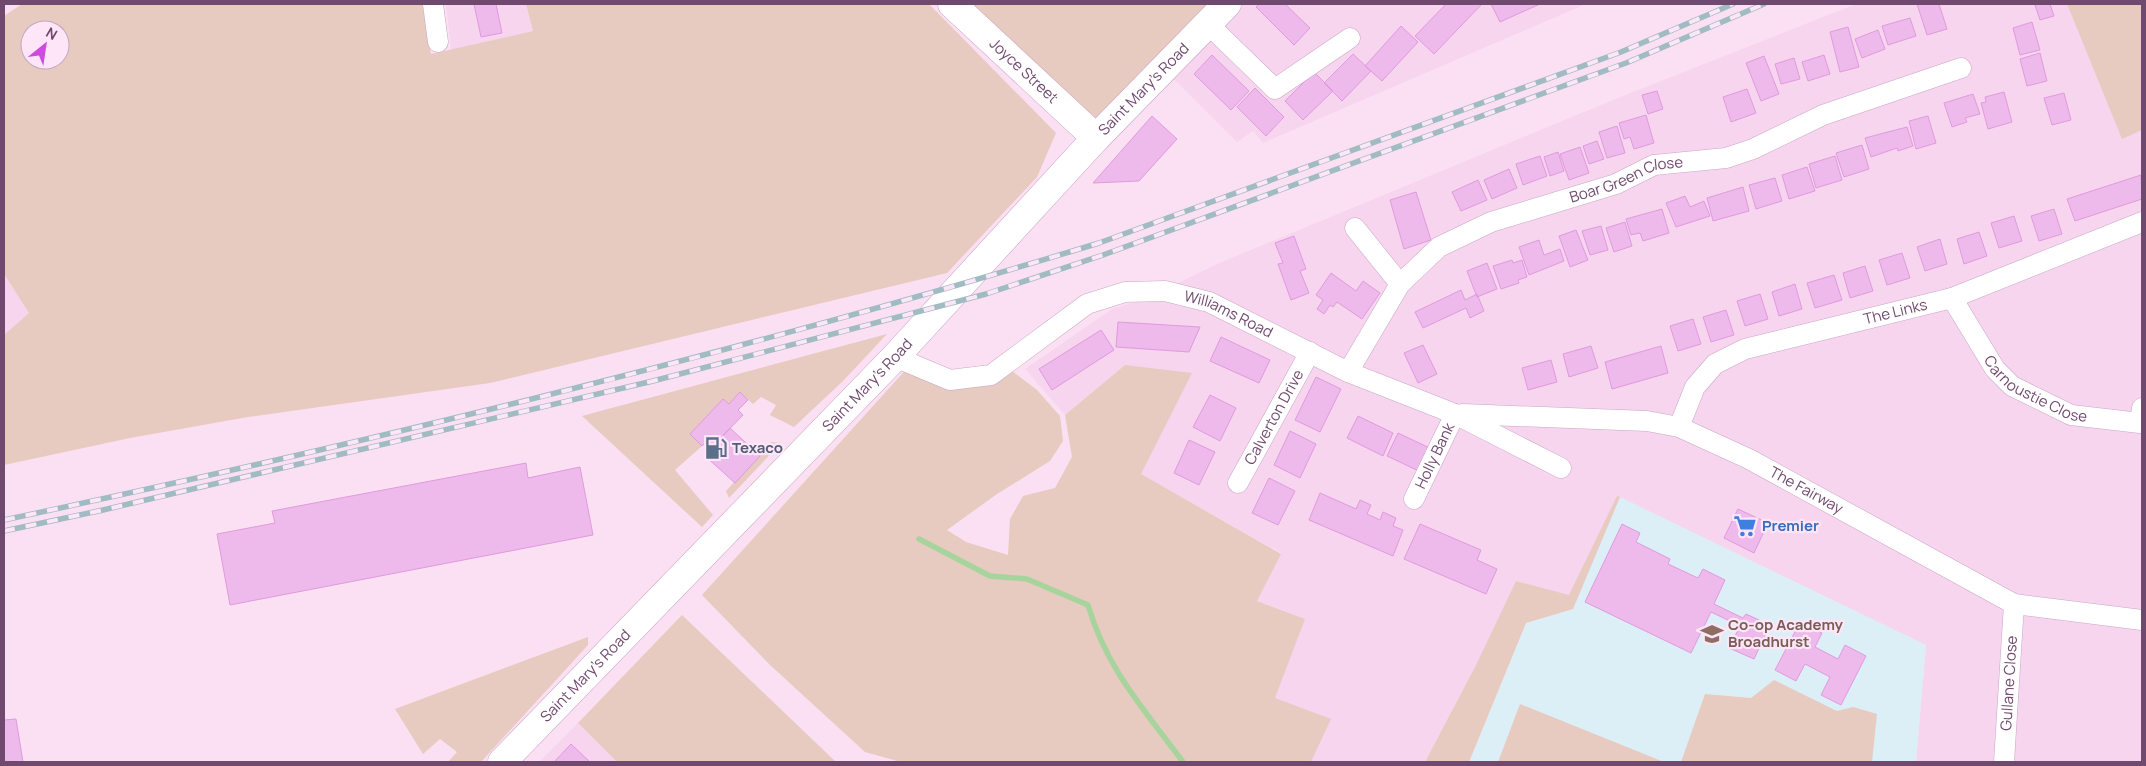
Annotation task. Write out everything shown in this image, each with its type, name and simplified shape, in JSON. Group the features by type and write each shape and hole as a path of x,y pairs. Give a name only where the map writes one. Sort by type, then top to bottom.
{"street":[{"path":"433,4 438,42"},
{"name":"Joyce Street","path":"952,4 1096,138"},
{"name":"Saint Mary's Road","path":"502,762 895,357 1096,138 1227,4"},
{"path":"1207,23 1275,89 1350,38"},
{"name":"Boar Green Close","path":"1348,372 1400,284 1439,247 1491,222 1616,184 1654,165 1726,158 1753,149 1823,115 1961,68"},
{"name":"The Links","path":"1679,427 1695,387 1715,364 1745,349 1952,298 2142,222"},
{"path":"1355,228 1400,284"},
{"name":"Williams Road","path":"895,357 950,380 991,375 1088,304 1125,292 1165,291 1209,302 1348,372 1455,414 1561,468"},
{"name":"Carnoustie Close","path":"1952,298 1995,370 2012,386 2071,415 2140,423 2142,408"},
{"name":"Calverton Drive","path":"1238,483 1310,352"},
{"name":"The Fairway","path":"1455,414 1647,422 1679,427 1749,459 2014,604 2142,620"},
{"name":"Holly Bank","path":"1414,499 1455,414"},
{"name":"Gullane Close","path":"2004,762 2014,604"}],"shaded area":[{"path":"22,4 423,4 431,54 533,31 526,4 929,4 1056,133 1037,177 947,273 490,383 248,417 130,438 4,465 4,335 29,313 4,274 4,16"},
{"path":"446,4 526,4 533,31 451,50"},
{"path":"952,4 1227,4 1096,138"},
{"path":"1227,4 1586,4 1263,143 1253,131 1237,142 1163,68"},
{"path":"1856,4 2067,4 2122,138 2142,130 2142,762 1916,762 1926,645 1569,595 1516,581 1475,667 1425,762 1311,762 1330,720 1274,698 1305,619 1257,601 1281,553 1140,474 1125,365 1065,415 1025,369 1112,309 1145,299 1217,264 1613,100"},
{"path":"2067,4 2142,4 2142,130 2122,139"},
{"path":"4,274 29,313 4,335"},
{"path":"887,334 843,381 794,427 770,415 776,405 761,397 753,404 740,392 729,404 723,399 690,434 702,446 675,470 713,515 702,527 582,416"},
{"path":"911,364 950,380 1004,365 1037,390 1060,416 1063,441 1050,461 997,494 947,530 966,542 1008,555 1010,519 1023,496 1055,488 1072,457 1065,415 1125,365 1192,373 1141,474 1281,554 1257,601 1305,619 1275,698 1331,719 1311,762 901,762 865,752 769,664 702,595"},
{"path":"771,442 781,443 729,498 726,491"},
{"path":"1617,496 1620,497 1573,609 1526,623 1469,762 1425,762 1475,667 1516,581 1569,595"},
{"name":"Co-op Academy Broadhurst","path":"1620,497 1926,645 1916,762 1469,762 1526,623 1573,609"},
{"path":"682,615 836,762 617,762 578,723"},
{"path":"588,637 588,645 481,762 448,762 457,752 440,739 423,754 395,709"},
{"path":"1774,680 1837,711 1853,707 1877,714 1872,762 1681,762 1705,694 1751,698"},
{"path":"1520,704 1664,762 1498,762"},
{"path":"578,723 617,762 539,762"}],"building":[{"path":"474,4 496,4 502,33 481,37"},
{"path":"1259,4 1285,4 1310,28 1294,45 1256,7"},
{"path":"1446,4 1482,4 1434,54 1415,36"},
{"path":"1491,4 1540,4 1500,22"},
{"path":"1917,4 1939,4 1947,29 1927,35"},
{"path":"2050,4 2054,16 2040,20 2035,5"},
{"path":"1910,18 1916,36 1888,45 1882,26"},
{"path":"2032,22 2040,50 2020,55 2013,28"},
{"path":"1401,26 1418,42 1382,81 1365,66"},
{"path":"1848,27 1859,67 1840,72 1830,32"},
{"path":"1878,30 1885,49 1862,58 1855,39"},
{"path":"2040,53 2047,81 2027,86 2020,59"},
{"path":"1353,54 1371,71 1342,101 1324,83"},
{"path":"1212,55 1249,91 1231,110 1194,74"},
{"path":"1824,55 1830,74 1808,81 1802,62"},
{"path":"1764,56 1779,94 1761,101 1746,63"},
{"path":"1794,58 1800,79 1781,84 1775,64"},
{"path":"1314,72 1333,91 1303,120 1285,101"},
{"path":"1255,88 1284,117 1266,136 1237,107"},
{"path":"1747,89 1756,113 1731,122 1723,97"},
{"path":"1657,91 1663,109 1648,114 1642,95"},
{"path":"2004,92 2012,122 1988,129 1981,103 1986,102 1985,97"},
{"path":"2064,93 2071,120 2052,125 2044,98"},
{"path":"1973,94 1980,114 1965,118 1967,122 1952,127 1944,103"},
{"path":"1646,115 1654,143 1634,149 1630,137 1624,139 1619,123"},
{"path":"1152,116 1177,139 1139,181 1093,183"},
{"path":"1928,116 1936,143 1916,149 1909,121"},
{"path":"1617,126 1625,153 1607,158 1599,132"},
{"path":"1907,127 1913,146 1898,151 1897,148 1871,157 1865,138"},
{"path":"1597,141 1604,159 1589,164 1583,146"},
{"path":"1862,145 1869,169 1844,177 1836,153"},
{"path":"1580,147 1589,173 1569,180 1560,154"},
{"path":"1558,152 1564,171 1550,176 1544,157"},
{"path":"1540,156 1547,176 1523,185 1516,164"},
{"path":"1835,156 1842,180 1816,188 1809,164"},
{"path":"1807,167 1815,191 1789,199 1782,175"},
{"path":"1509,169 1517,188 1492,199 1484,180"},
{"path":"2141,175 2142,199 2075,221 2067,199"},
{"path":"1775,178 1782,201 1756,209 1749,185"},
{"path":"1478,180 1487,200 1461,211 1452,192"},
{"path":"1743,187 1749,211 1713,221 1707,198"},
{"path":"1416,192 1431,240 1404,249 1390,200"},
{"path":"1685,196 1690,207 1704,201 1710,216 1676,227 1666,203"},
{"path":"1662,209 1669,233 1643,241 1640,233 1631,235 1626,219"},
{"path":"2054,209 2062,234 2039,241 2031,216"},
{"path":"2014,216 2022,241 1999,248 1991,223"},
{"path":"1625,222 1632,246 1614,252 1606,228"},
{"path":"1601,226 1608,250 1590,255 1582,231"},
{"path":"1576,230 1588,260 1570,267 1559,236"},
{"path":"1979,232 1987,256 1964,264 1957,239"},
{"path":"1294,236 1306,269 1300,271 1309,293 1291,300 1278,264 1283,263 1275,243"},
{"path":"1940,239 1947,264 1925,271 1917,247"},
{"path":"1539,240 1544,255 1560,249 1564,261 1529,275 1519,247"},
{"path":"1902,253 1910,278 1887,285 1879,260"},
{"path":"1512,260 1513,263 1522,260 1527,277 1518,280 1519,283 1501,289 1493,266"},
{"path":"1487,263 1497,289 1477,297 1467,271"},
{"path":"1865,266 1873,291 1850,298 1843,273"},
{"path":"1331,273 1356,291 1363,281 1380,293 1362,319 1337,302 1333,307 1330,305 1324,314 1317,309 1323,300 1316,295"},
{"path":"1834,275 1842,300 1815,308 1807,283"},
{"path":"1795,284 1802,309 1779,316 1772,292"},
{"path":"1461,290 1465,300 1477,294 1484,311 1470,318 1466,308 1423,328 1415,312"},
{"path":"1760,294 1768,319 1745,326 1737,301"},
{"path":"1726,310 1734,335 1711,342 1703,317"},
{"path":"1693,319 1701,344 1678,351 1670,326"},
{"path":"1118,322 1200,327 1189,352 1116,347"},
{"path":"1101,330 1114,350 1052,390 1039,369"},
{"path":"1221,337 1270,360 1259,383 1210,361"},
{"path":"1423,345 1437,374 1418,383 1404,353"},
{"path":"1591,346 1598,368 1569,377 1563,354"},
{"path":"1661,346 1668,373 1612,389 1605,362"},
{"path":"1551,360 1557,382 1528,390 1522,368"},
{"path":"1316,377 1341,389 1320,432 1295,420"},
{"path":"740,392 748,400 738,410 743,415 713,446 707,441 702,446 690,434 723,399 729,404"},
{"path":"1210,395 1236,408 1220,441 1193,427"},
{"path":"1358,416 1393,433 1383,456 1347,438"},
{"path":"730,428 760,456 735,483 704,455"},
{"path":"1290,431 1316,444 1300,478 1274,465"},
{"path":"1398,433 1434,450 1423,473 1387,456"},
{"path":"1189,440 1215,452 1199,485 1174,473"},
{"path":"526,463 528,478 580,467 593,535 230,605 217,534 275,523 272,511"},
{"path":"1269,478 1295,491 1278,525 1252,513"},
{"path":"1320,493 1356,509 1360,500 1371,505 1367,514 1380,520 1383,512 1396,518 1393,526 1403,530 1393,556 1309,520"},
{"path":"1738,509 1768,523 1754,553 1724,538"},
{"path":"1420,524 1481,550 1477,560 1497,569 1486,594 1404,559"},
{"path":"1622,524 1640,533 1636,542 1670,559 1668,564 1698,578 1703,569 1725,580 1714,604 1743,618 1746,614 1770,625 1754,659 1729,648 1740,626 1711,612 1691,653 1585,602"},
{"path":"1800,622 1822,633 1815,647 1838,659 1845,645 1866,656 1841,705 1821,695 1830,677 1805,664 1796,681 1775,670"},
{"path":"16,719 23,762 4,762 4,720"},
{"path":"571,744 590,762 554,762"}],"waterway":[{"path":"919,539 990,576 1027,579 1088,605 1105,650 1116,669 1183,762"}],"railway":[{"path":"4,520 280,459 554,394 828,322 1099,243 1621,52 1733,4"},
{"path":"4,531 103,510 653,381 986,294 1103,255 1626,63 1764,4"}],"place":[{"name":"Texaco","path":"716,448"},
{"name":"Premier","path":"1745,526"},
{"name":"Co-op Academy Broadhurst","path":"1712,634"}]}
